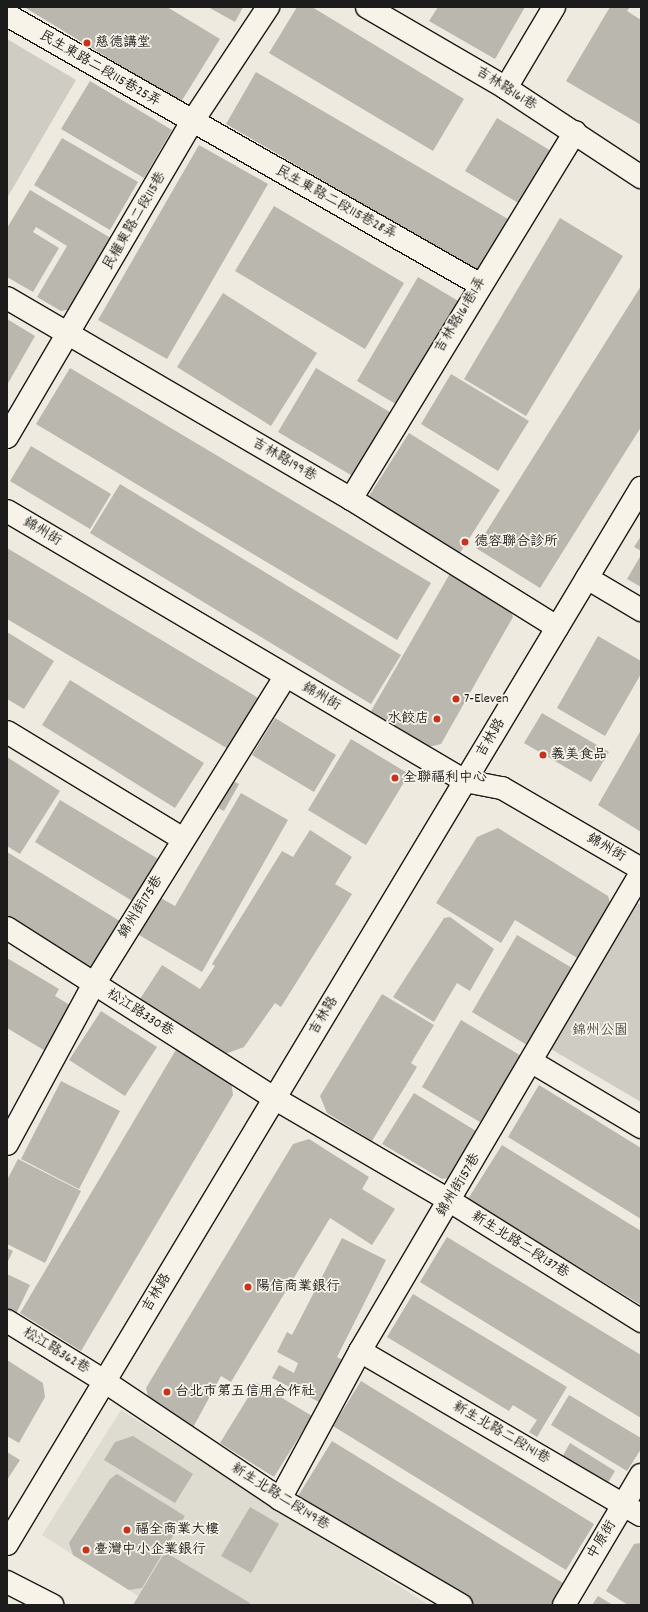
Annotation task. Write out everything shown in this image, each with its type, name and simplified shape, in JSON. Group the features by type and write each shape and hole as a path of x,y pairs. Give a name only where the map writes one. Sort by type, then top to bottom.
{"street":[{"name":"民權東路二段115巷","path":"7,437 68,336 192,122 268,7"},
{"name":"吉林路161巷","path":"367,7 506,88 641,176"},
{"path":"506,88 554,7"},
{"name":"民生東路二段115巷25弄","path":"7,15 192,122"},
{"name":"民生東路二段115巷28弄","path":"192,122 479,284"},
{"name":"吉林路161巷1弄","path":"351,499 479,284 575,132"},
{"name":"吉林路199巷","path":"7,298 68,336 351,499 557,628"},
{"name":"吉林路","path":"7,1544 104,1380 641,488"},
{"name":"錦州街","path":"7,511 285,677 464,781 502,788 641,869"},
{"path":"587,578 641,610"},
{"name":"錦州街175巷","path":"10,1132 94,984 285,677"},
{"path":"7,732 183,839"},
{"name":"錦州街157巷","path":"280,1499 360,1351 532,1062 641,873"},
{"name":"松江路330巷","path":"7,928 274,1098"},
{"path":"532,1062 641,1127"},
{"name":"新生北路二段137巷","path":"274,1098 450,1201 641,1321"},
{"name":"松江路362巷","path":"7,1321 104,1380"},
{"name":"新生北路二段141巷","path":"360,1351 632,1510"},
{"name":"新生北路二段149巷","path":"104,1380 280,1499 461,1605"},
{"name":"中原街","path":"564,1605 632,1510 641,1475"},
{"path":"7,1582 52,1605"}],"shaded area":[{"path":"121,1410 429,1605 152,1605 42,1535"}],"green space":[{"path":"7,39 76,80 7,198"},
{"name":"錦州公園","path":"630,899 641,905 641,1102 544,1045"}],"building":[{"path":"24,7 167,7 220,39 181,102"},
{"path":"208,7 243,7 235,22"},
{"path":"297,7 312,7 464,99 433,151 269,53"},
{"path":"438,7 525,7 495,59 429,21"},
{"path":"610,7 630,7 627,11 641,20 641,125 566,81"},
{"path":"256,72 508,219 478,271 226,124"},
{"path":"90,81 172,130 144,178 61,129"},
{"path":"497,118 556,154 525,207 465,171"},
{"path":"62,138 138,182 110,230 34,185"},
{"path":"199,145 268,184 167,359 98,320"},
{"path":"30,190 114,240 73,309 61,311 37,297 67,246 36,227 33,232 59,248 33,292 7,277 7,228"},
{"path":"274,206 404,283 365,349 235,271"},
{"path":"560,218 623,256 526,416 464,379"},
{"path":"418,277 460,302 399,406 357,381"},
{"path":"641,286 641,427 540,588 476,548"},
{"path":"223,293 317,353 271,426 177,367"},
{"path":"7,319 35,336 7,385"},
{"path":"70,368 431,583 397,640 36,424"},
{"path":"316,368 398,417 361,481 278,432"},
{"path":"451,374 529,421 498,471 421,424"},
{"path":"409,433 500,490 460,553 369,496"},
{"path":"31,446 111,494 90,529 10,481"},
{"path":"120,484 401,655 371,704 90,533"},
{"path":"641,536 641,551 634,547"},
{"path":"7,548 260,699 230,750 7,619"},
{"path":"641,555 641,587 627,579"},
{"path":"452,570 508,603 513,617 441,744 420,749 367,718"},
{"path":"7,632 54,661 24,709 7,699"},
{"path":"598,636 641,661 641,674 605,736 557,708"},
{"path":"70,680 204,763 175,808 42,725"},
{"path":"542,713 609,752 591,782 524,743"},
{"path":"275,718 336,755 314,792 252,755"},
{"path":"641,730 641,832 598,805"},
{"path":"351,739 409,774 366,845 308,810"},
{"path":"7,757 60,791 20,854 7,846"},
{"path":"224,777 239,784 224,811 210,804"},
{"path":"241,793 288,820 202,972 134,932 154,894 175,906"},
{"path":"60,800 160,860 134,902 35,842"},
{"path":"498,828 608,896 613,912 579,959 515,920 501,943 436,903 477,837"},
{"path":"310,830 352,857 335,884 352,894 281,1007 275,1003 244,1047 225,1054 140,999 162,965 200,989 215,966 212,964 282,851 293,857"},
{"path":"7,852 123,923 94,971 7,919"},
{"path":"450,917 494,949 470,991 457,983 434,1022 393,997 444,918"},
{"path":"517,935 572,968 527,1045 472,1012"},
{"path":"7,958 59,989 55,996 73,1007 47,1052 7,1028"},
{"path":"382,994 434,1025 411,1063 417,1067 372,1141 327,1113 320,1096"},
{"path":"101,1011 157,1047 125,1096 69,1060"},
{"path":"461,1020 523,1057 483,1124 422,1087"},
{"path":"177,1048 231,1080 233,1095 81,1351 20,1313"},
{"path":"61,1081 120,1111 79,1189 21,1159"},
{"path":"539,1085 641,1148 641,1219 508,1137"},
{"path":"414,1093 481,1134 455,1177 442,1179 382,1144"},
{"path":"309,1139 369,1177 362,1189 395,1209 372,1245 330,1218 231,1382 221,1376 190,1433 151,1409 146,1388 293,1144"},
{"path":"502,1145 641,1231 641,1305 468,1199"},
{"path":"18,1159 81,1191 45,1263 7,1244 7,1180"},
{"path":"447,1237 641,1355 641,1418 420,1282"},
{"path":"342,1238 386,1260 337,1357 344,1361 323,1404 272,1378 279,1365 294,1373 298,1363 277,1352 287,1332 292,1335"},
{"path":"7,1248 13,1251 7,1263"},
{"path":"7,1274 30,1285 15,1316 7,1312"},
{"path":"413,1294 567,1387 537,1437 529,1432 537,1420 513,1405 509,1411 387,1337"},
{"path":"7,1360 43,1383 45,1397 19,1443 7,1436"},
{"path":"361,1381 594,1524 566,1570 333,1426"},
{"path":"257,1383 312,1416 274,1477 220,1443"},
{"path":"569,1395 641,1438 641,1449 627,1471 551,1425"},
{"path":"133,1436 193,1474 175,1503 104,1460 115,1442"},
{"path":"332,1441 563,1583 550,1605 474,1605 298,1496"},
{"path":"570,1443 615,1471 606,1486 561,1459"},
{"path":"7,1452 20,1460 7,1480"},
{"name":"福全商業大樓","path":"117,1474 185,1516 142,1588 129,1590 73,1555 69,1543 110,1479"},
{"path":"250,1507 279,1524 251,1573 221,1556"},
{"path":"641,1543 641,1605 628,1605 606,1591 634,1544"},
{"path":"165,1552 250,1603 249,1605 133,1605"},
{"path":"598,1596 613,1605 592,1605"}],"place":[{"name":"慈德講堂","path":"87,43"},
{"name":"德容聯合診所","path":"465,542"},
{"name":"7-Eleven","path":"456,699"},
{"name":"水餃店","path":"437,719"},
{"name":"義美食品","path":"543,755"},
{"name":"全聯福利中心","path":"395,778"},
{"name":"陽信商業銀行","path":"248,1287"},
{"name":"台北市第五信用合作社","path":"167,1392"},
{"name":"福全商業大樓","path":"127,1530"},
{"name":"臺灣中小企業銀行","path":"86,1550"}]}
